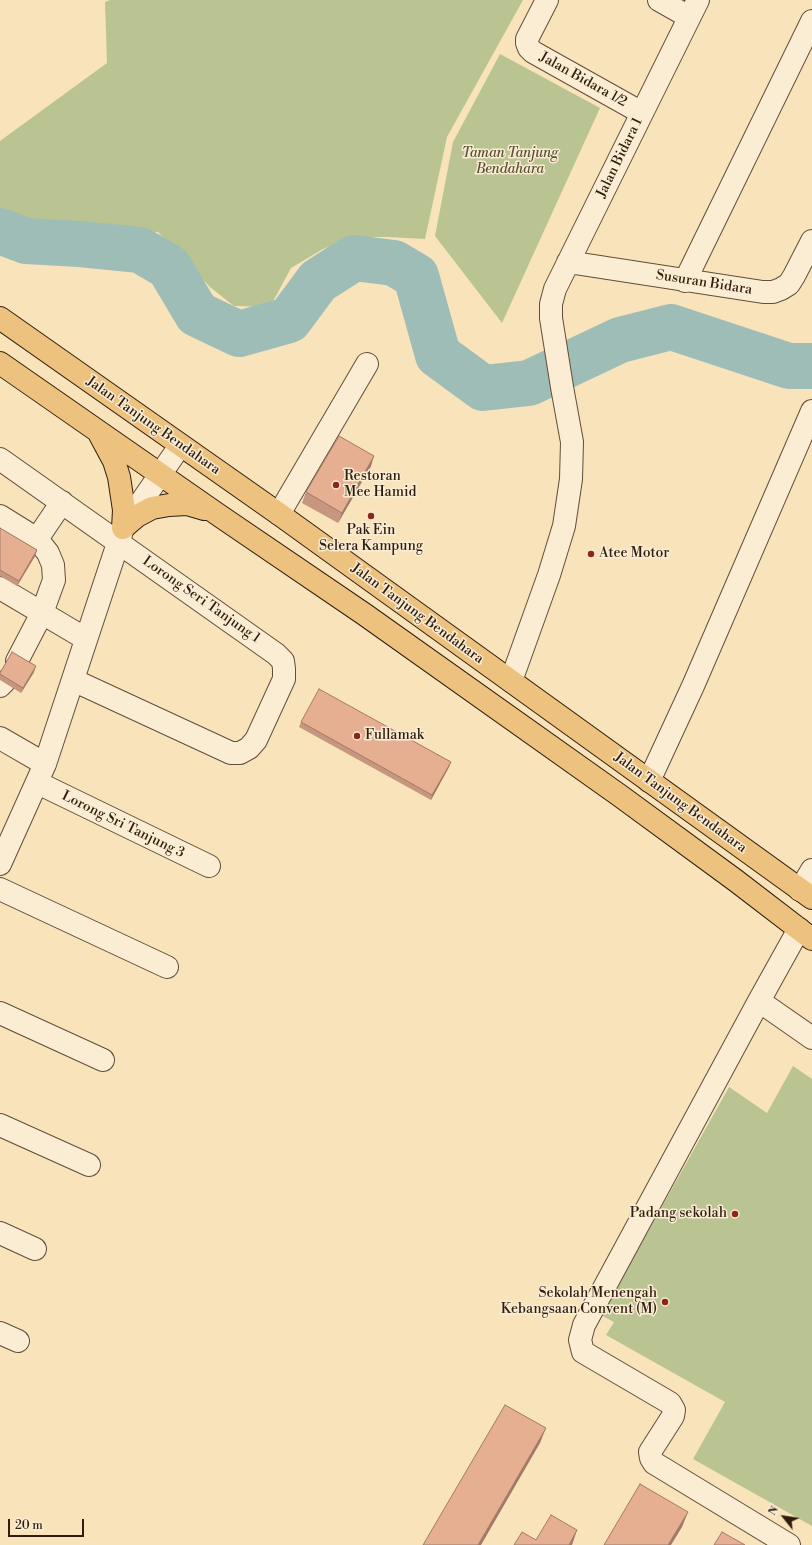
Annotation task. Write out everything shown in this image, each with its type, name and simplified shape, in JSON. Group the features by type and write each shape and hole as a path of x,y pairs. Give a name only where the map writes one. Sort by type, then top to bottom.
{"main road":[{"name":"Jalan Tanjung Bendahara","path":"0,318 180,446 279,514 806,894"},
{"path":"0,363 160,475 364,614 735,880 806,934"},
{"path":"99,432 114,461 119,477 124,510 121,534"},
{"path":"121,534 136,516 152,508 187,504 204,508 220,516"}],"street":[{"name":"Jalan Bidara 1/2","path":"547,0 529,34 527,43 533,52 642,113"},
{"path":"659,0 693,8"},
{"name":"Jalan Bidara 1","path":"511,681 549,575 564,526 571,479 572,442 551,318 551,304 555,289 693,8"},
{"path":"685,281 812,22"},
{"name":"Susuran Bidara","path":"568,262 685,281 763,292 773,292 782,289 789,284 812,240"},
{"path":"279,514 367,364"},
{"path":"649,781 693,686 812,411"},
{"path":"0,864 42,774 121,534 180,446"},
{"name":"Lorong Seri Tanjung 1","path":"0,459 62,502 121,534 276,654 282,661 284,669 284,679 256,740 249,748 240,753 231,753 73,680"},
{"path":"37,539 62,502"},
{"path":"0,516 37,539 48,553 53,565 54,580 42,613 17,661"},
{"path":"1,591 86,639"},
{"name":"Lorong Sri Tanjung 3","path":"0,738 42,774 209,866"},
{"path":"806,894 812,870"},
{"path":"0,889 167,967"},
{"path":"789,1545 654,1463 650,1452 672,1416 674,1410 670,1403 583,1352 580,1340 584,1325 759,1001 806,934"},
{"path":"759,1001 812,1038"},
{"path":"0,1013 104,1060"},
{"path":"0,1125 89,1165"},
{"path":"0,1233 35,1249"}],"green space":[{"path":"110,0 523,0 447,137 425,239 355,237 323,249 291,268 270,307 234,306 210,287 158,232 125,232 39,226 0,209 0,141 107,63 105,2"},
{"name":"Taman Tanjung Bendahara","path":"500,54 600,108 502,323 435,236 453,142"},
{"name":"Padang sekolah","path":"793,1066 812,1079 812,1526 693,1459 725,1402 606,1335 614,1322 601,1315 729,1087 767,1113"}],"building":[{"name":"Restoran Mee Hamid","path":"339,436 374,456 342,513 306,492"},
{"path":"0,528 37,550 19,581 0,570"},
{"path":"12,652 36,666 23,688 0,674"},
{"path":"319,689 451,762 432,795 301,722"},
{"path":"505,1405 546,1428 478,1545 423,1545"},
{"path":"640,1484 688,1512 668,1545 604,1545"},
{"path":"551,1515 577,1530 569,1545 514,1545 522,1532 536,1540"},
{"path":"722,1532 745,1545 714,1545"}],"waterway":[{"path":"0,231 26,241 80,244 140,250 169,267 197,314 239,334 289,320 318,281 354,258 394,263 416,276 438,355 483,388 529,383 620,340 671,327 789,366 812,366"}],"place":[{"name":"Restoran Mee Hamid","path":"336,485"},
{"name":"Pak Ein Selera Kampung","path":"371,516"},
{"name":"Atee Motor","path":"591,554"},
{"name":"Fullamak","path":"357,736"},
{"name":"Padang sekolah","path":"735,1214"},
{"name":"Sekolah Menengah Kebangsaan Convent (M)","path":"665,1302"}]}
